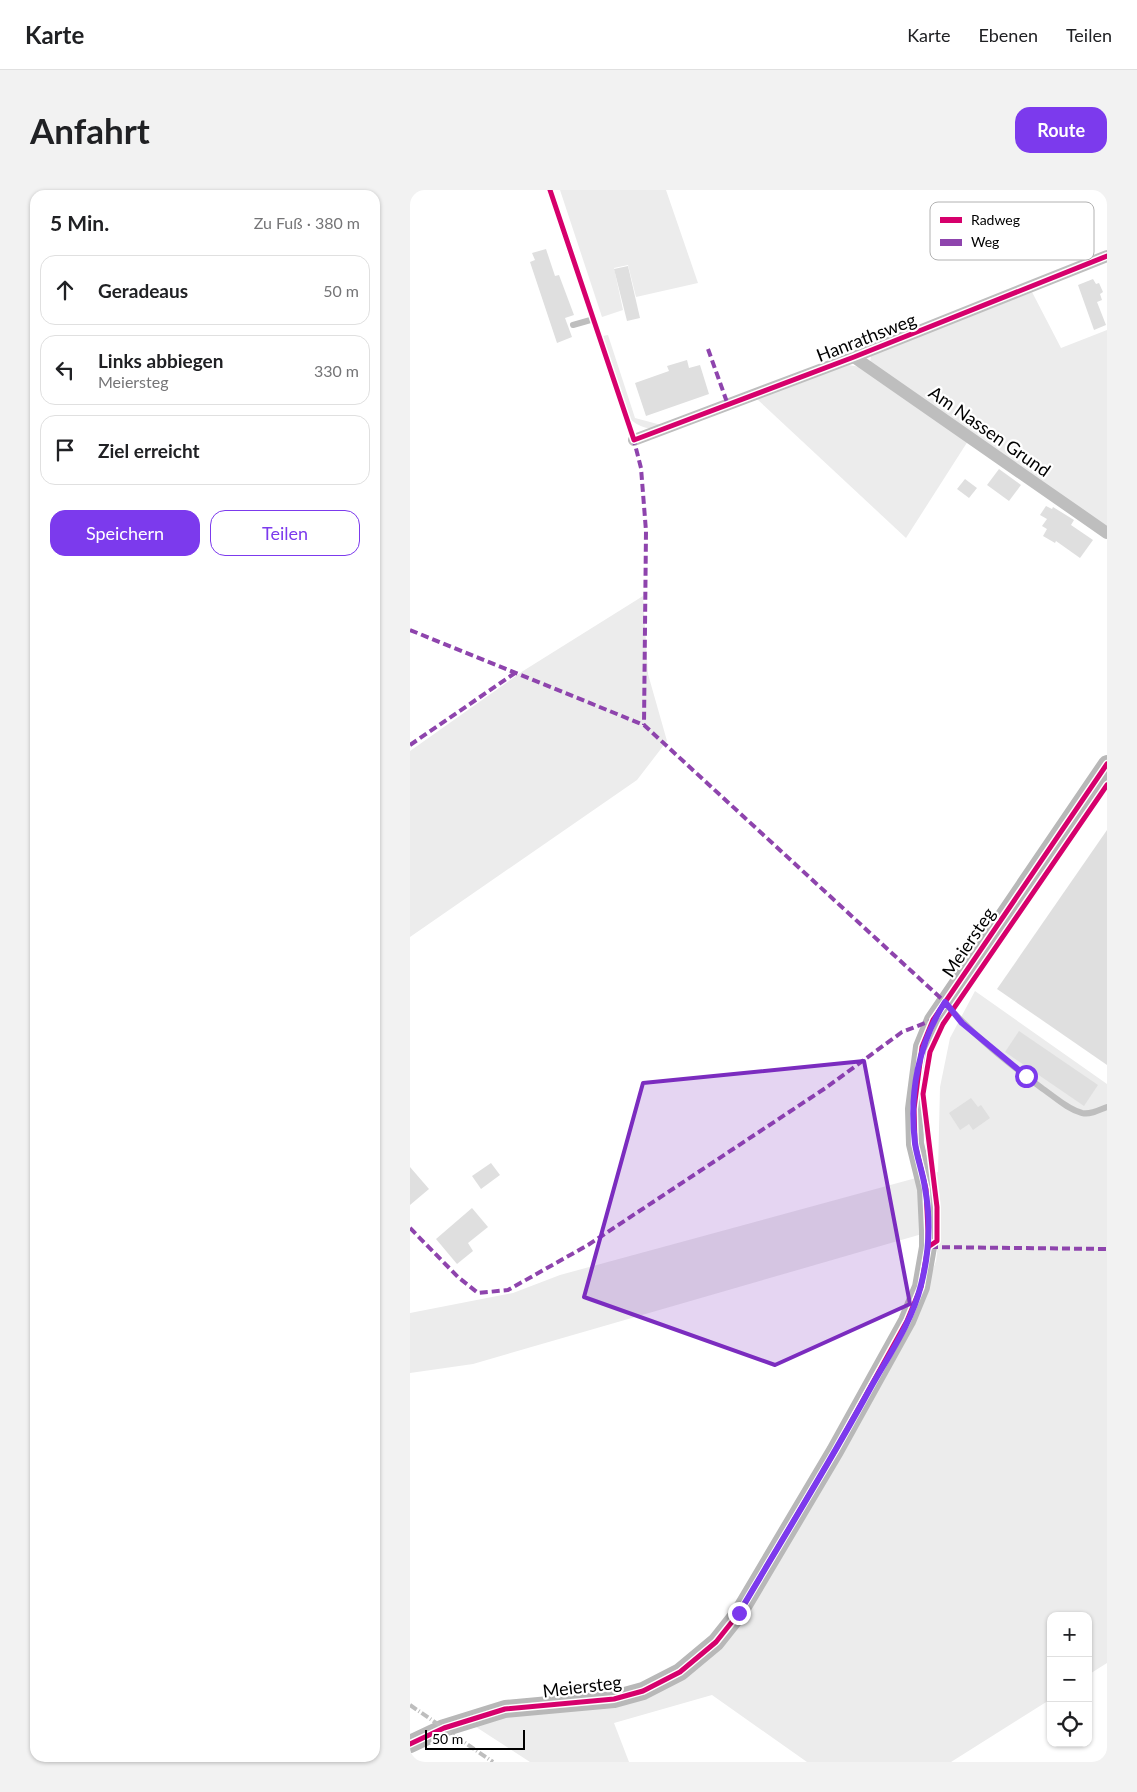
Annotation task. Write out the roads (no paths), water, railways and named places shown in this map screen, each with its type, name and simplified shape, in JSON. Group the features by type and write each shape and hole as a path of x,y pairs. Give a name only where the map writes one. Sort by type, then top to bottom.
{"street":[{"name":"Hanrathsweg","path":"634,440 854,357 1107,256"},
{"name":"Am Nassen Grund","path":"854,357 1107,533"},
{"name":"Meiersteg","path":"410,1744 460,1722 504,1709 614,1699 643,1691 680,1672 716,1642 739,1613 835,1451 907,1321 921,1287 928,1247 928,1231 926,1189 915,1144 914,1109 922,1047 933,1020 1107,764"}],"lane":[{"path":"573,325 594,319"},
{"path":"945,1002 962,1023 996,1053 1068,1107 1083,1114 1094,1113 1107,1107"}],"railway":[{"path":"410,1705 493,1762"}]}
